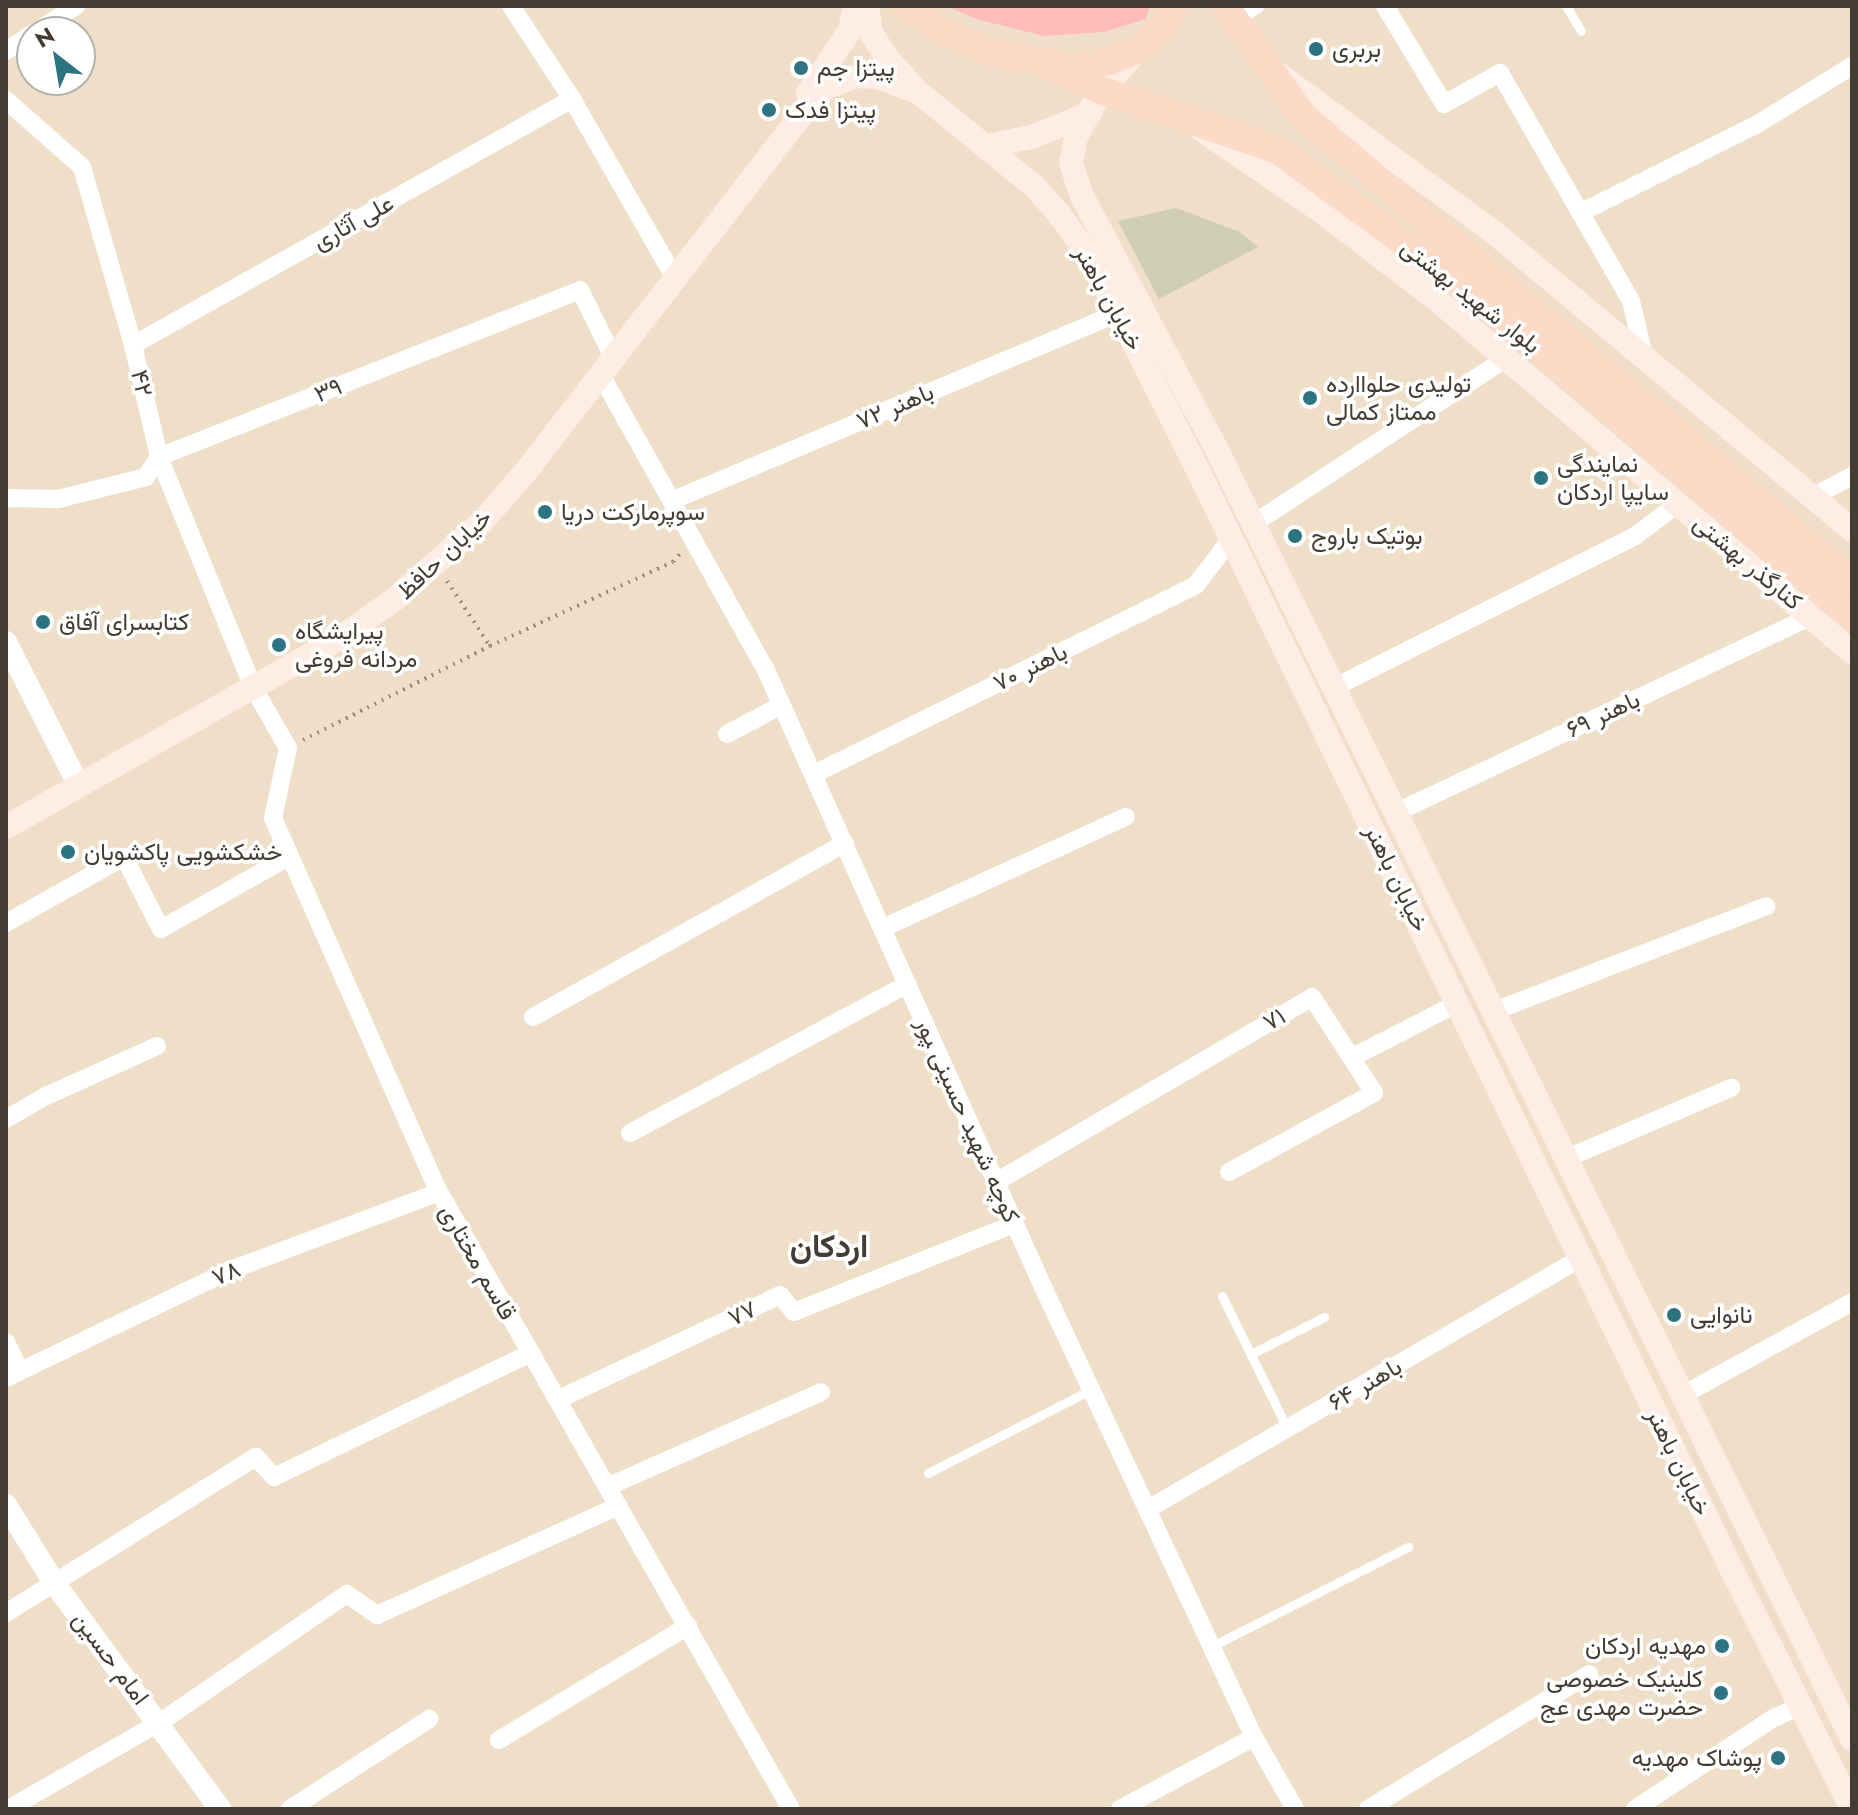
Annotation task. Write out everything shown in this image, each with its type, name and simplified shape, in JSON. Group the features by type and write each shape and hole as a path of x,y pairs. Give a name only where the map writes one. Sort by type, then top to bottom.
{"main road":[{"name":"خیابان حافظ","path":"770,153 850,30 855,6"},
{"name":"خیابان باهنر","path":"867,6 871,33 888,59 918,92 1033,185 1059,214 1091,259 1852,1809"},
{"path":"904,6 945,32 989,52 1073,67 1110,61 1140,49 1163,27 1175,6"},
{"name":"بلوار شهید بهشتی","path":"1238,10 1262,62 1304,117 1852,581"},
{"name":"خیابان باهنر","path":"1140,49 1095,102 1076,137 1071,163 1082,196 1253,524 1852,1739"},
{"name":"بلوار شهید بهشتی","path":"1038,61 1095,102 1144,105 1278,150 1428,260 1530,341 1852,617"},
{"path":"1262,62 1492,231 1852,530"},
{"name":"خیابان حافظ","path":"6,827 340,638 437,565 527,470 814,99 841,79 878,77 918,92"},
{"path":"986,146 1032,137 1095,102"},
{"name":"کنارگذر بهشتی","path":"1187,120 1318,209 1507,358 1852,652"},
{"path":"1230,540 1253,524"}],"street":[{"path":"511,6 572,99 675,278"},
{"path":"1385,6 1444,104 1500,73 1631,301 1644,356"},
{"path":"1580,213 1756,125 1852,66"},
{"name":"علی آثاری","path":"133,345 572,99"},
{"name":"۴۲","path":"6,100 82,167 133,345 159,457 253,687"},
{"name":"۳۹","path":"6,498 58,499 146,477 159,457 580,290 607,367"},
{"name":"باهنر ۷۲","path":"671,501 1119,313"},
{"path":"1253,524 1507,358"},
{"name":"کوچه شهید حسینی ‍پور","path":"607,367 671,501 765,668 1014,1224 1254,1737 1295,1809"},
{"path":"1814,496 1852,476"},
{"path":"1333,688 1635,536 1679,503"},
{"name":"باهنر ۷۰","path":"814,774 1196,585 1230,540"},
{"name":"باهنر ۶۹","path":"1395,813 1811,616"},
{"path":"6,642 79,786"},
{"path":"253,687 288,748"},
{"path":"727,734 782,705"},
{"name":"قاسم مختاری","path":"288,748 273,818 439,1192 791,1809"},
{"path":"883,928 1126,817"},
{"path":"533,1017 845,843"},
{"path":"6,923 124,857 161,929 290,856"},
{"path":"1492,1012 1766,906"},
{"path":"630,1133 908,984"},
{"name":"۷۱","path":"996,1182 1312,997 1374,1093 1229,1172"},
{"path":"1351,1058 1458,1003"},
{"path":"6,1119 44,1097 157,1046"},
{"path":"1565,1159 1731,1088"},
{"name":"۷۸","path":"13,1373 53,1358 228,1271 439,1192"},
{"name":"۷۷","path":"557,1400 780,1295 794,1312 1014,1224"},
{"name":"باهنر ۶۴","path":"1148,1509 1581,1258"},
{"path":"1681,1396 1852,1302"},
{"path":"6,1342 13,1373"},
{"path":"6,1613 256,1457 274,1477 530,1353"},
{"path":"607,1487 821,1392"},
{"name":"امام حسین","path":"6,1505 55,1584 220,1809"},
{"path":"8,1809 159,1723 347,1594 377,1615 618,1506"},
{"path":"499,1740 688,1626"},
{"path":"1368,1809 1589,1674"},
{"path":"1635,1809 1772,1719 1800,1706"},
{"path":"290,1809 429,1719"},
{"path":"1120,1809 1254,1737"}],"lane":[{"path":"1566,6 1581,31"},
{"path":"1222,1296 1287,1428"},
{"path":"1251,1354 1324,1317"},
{"path":"928,1473 1092,1389"},
{"path":"1212,1646 1408,1547"}],"path":[{"path":"288,748 490,646 673,562 692,538"},
{"path":"437,565 490,646"}],"shaded area":[{"path":"947,6 1150,6 1146,19 1104,32 1044,36 976,19"}],"building":[{"path":"1176,208 1240,232 1258,247 1159,299 1118,221"}],"place":[{"name":"بربری","path":"1316,49"},
{"name":"پیتزا جم","path":"801,68"},
{"name":"پیتزا فدک","path":"769,110"},
{"name":"تولیدی حلواارده ممتاز کمالی","path":"1310,398"},
{"name":"نمایندگی سایپا اردکان","path":"1541,478"},
{"name":"سوپرمارکت دریا","path":"545,512"},
{"name":"بوتیک باروج","path":"1295,536"},
{"name":"کتابسرای آفاق","path":"43,622"},
{"name":"پیرایشگاه مردانه فروغی","path":"279,645"},
{"name":"خشکشویی پاکشویان","path":"68,852"},
{"name":"نانوایی","path":"1674,1315"},
{"name":"مهدیه اردکان","path":"1722,1646"},
{"name":"کلینیک خصوصی حضرت مهدی عج","path":"1721,1693"},
{"name":"پوشاک مهدیه","path":"1778,1758"}],"district":[{"name":"اردکان","path":"829,1246"}]}
